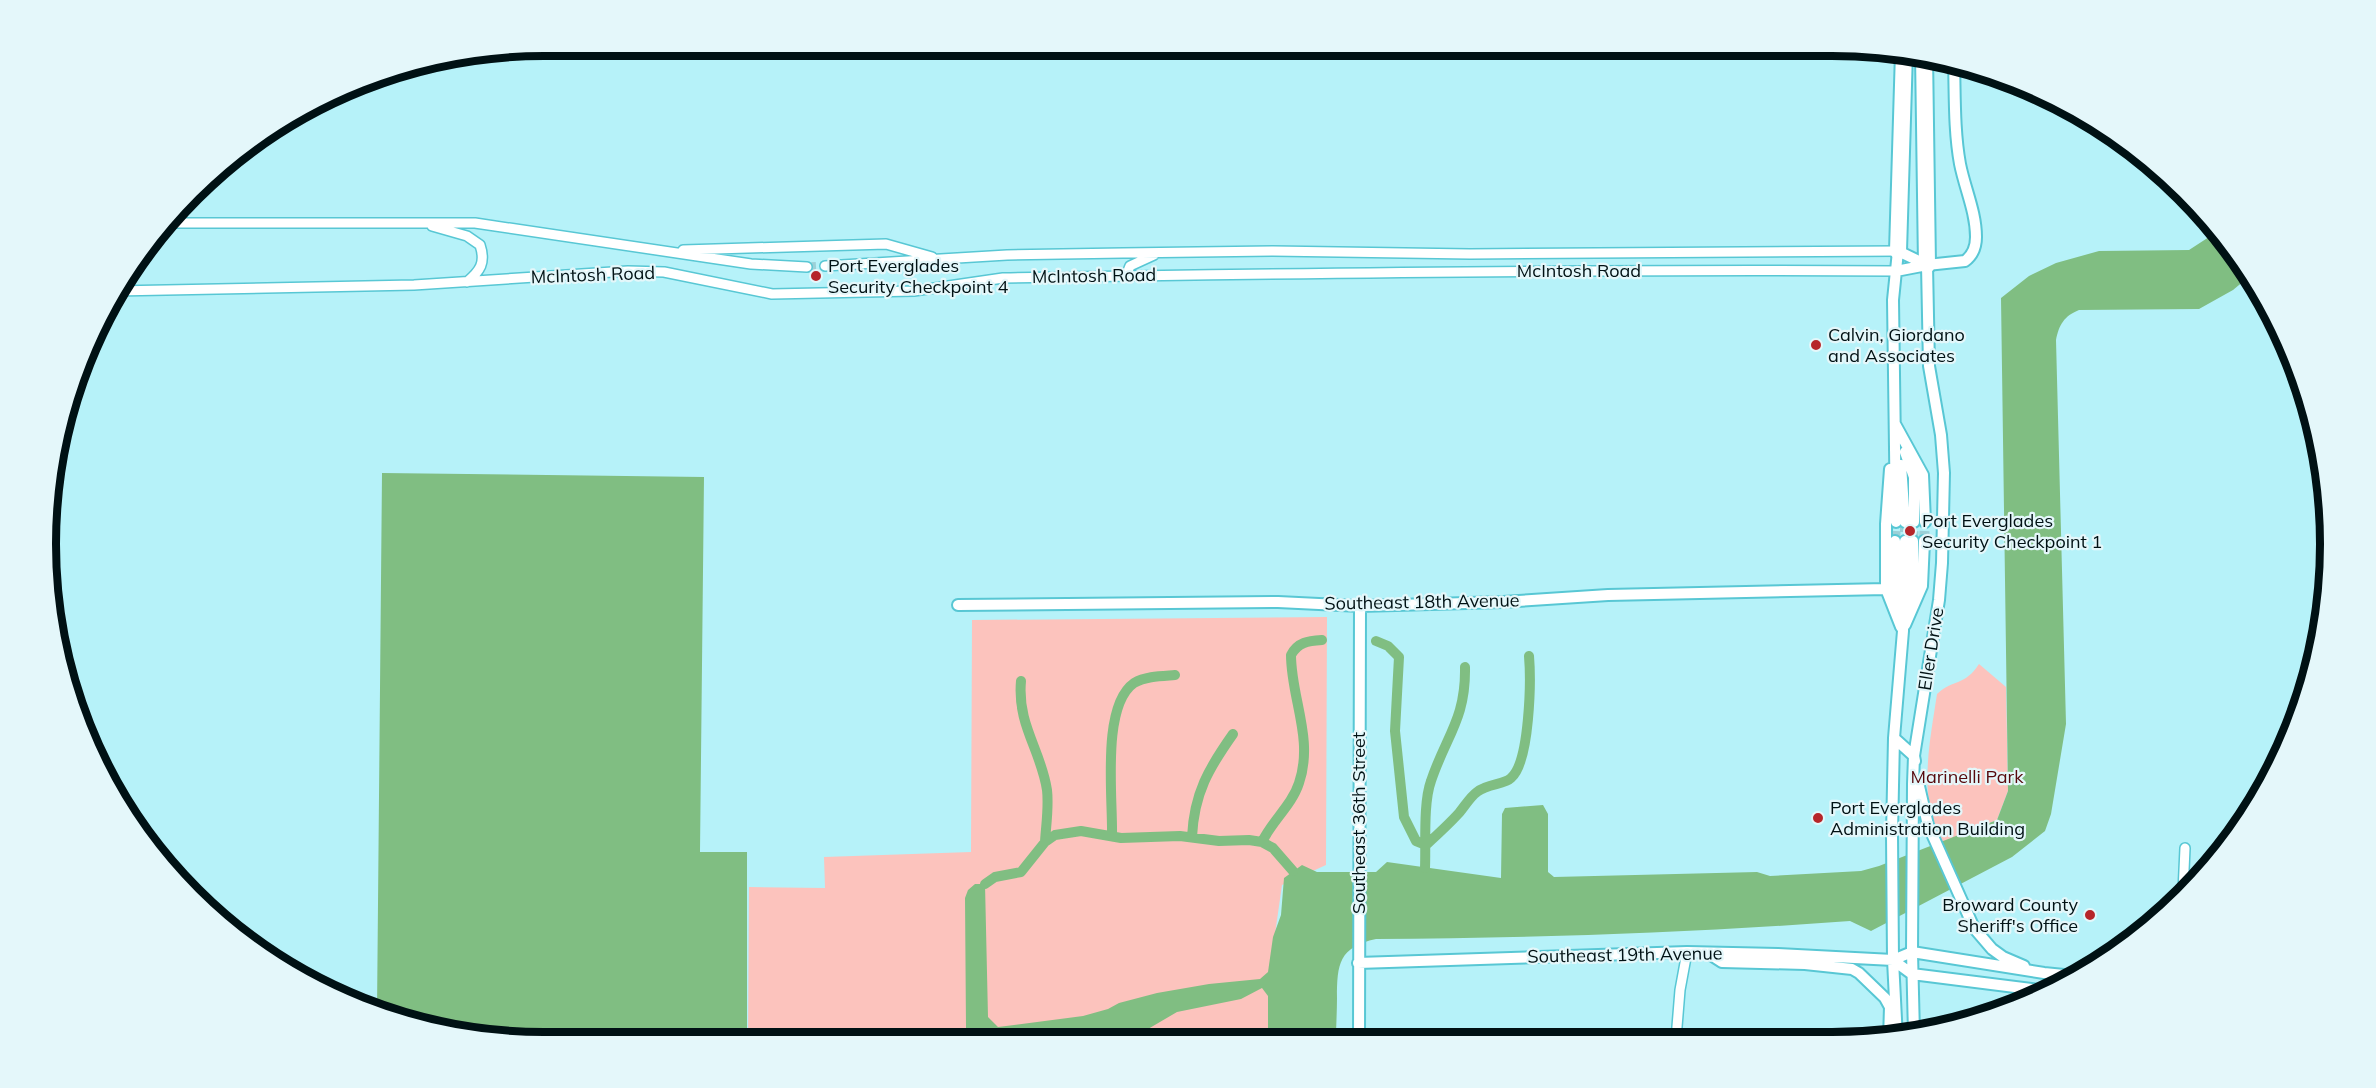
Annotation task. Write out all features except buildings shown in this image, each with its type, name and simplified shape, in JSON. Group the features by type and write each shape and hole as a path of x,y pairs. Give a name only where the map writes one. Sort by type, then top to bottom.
{"highway":[{"path":"1898,251 1904,61"},
{"path":"1924,65 1927,265"}],"street":[{"path":"1896,271 1965,261 1973,253 1976,241 1973,213 1958,152 1954,71"},
{"name":"McIntosh Road","path":"176,223 475,223 751,264 807,267"},
{"path":"422,223 467,236 480,245 482,266 467,282"},
{"name":"McIntosh Road","path":"661,250 886,244 940,259"},
{"name":"McIntosh Road","path":"825,266 1007,255 1352,251 1470,254 1898,251"},
{"path":"1898,251 1927,265"},
{"name":"Eller Drive","path":"1898,251 1893,300 1894,421 1886,524 1886,589 1903,631"},
{"path":"1126,276 1130,266 1159,253"},
{"name":"Eller Drive","path":"1914,1025 1912,837 1914,756 1940,586 1944,473 1941,435 1929,366 1927,265"},
{"name":"McIntosh Road","path":"127,291 414,285 628,271 664,272 772,294 914,291 1003,278 1745,269 1896,271"},
{"name":"Eller Drive","path":"1894,421 1923,475 1910,522 1904,480 1894,421"},
{"name":"Eller Drive","path":"1897,1028 1892,924 1894,738 1909,541 1922,586 1903,631"},
{"path":"1922,586 1940,586"},
{"name":"Southeast 18th Avenue","path":"958,605 1278,602 1360,606 1608,596 1886,589"},
{"name":"Southeast 36th Street","path":"1359,1032 1360,606"},
{"path":"1894,738 1914,756 1922,806 1934,839 1974,928 1992,949 2003,957 2044,973"},
{"path":"2184,881 2185,848"},
{"path":"1677,1032 1680,990 1687,952"},
{"name":"Southeast 19th Avenue","path":"1358,963 1687,952 1893,960 1912,952"},
{"path":"1708,952 1722,962 1805,964 1852,969 1885,998 1890,1007 1890,1029"},
{"path":"1912,952 2062,975"},
{"path":"1893,960 1912,974 2032,989"}],"green space":[{"path":"1327,617 1326,865 1282,885 1272,955 1273,1032 748,1032 749,887 825,888 824,857 971,852 972,620"},
{"name":"Marinelli Park","path":"1979,664 2006,687 2008,791 1997,820 1942,842 1931,812 1927,775 1937,694 1969,676"}],"shaded area":[{"path":"2210,235 2220,247 2243,281 2233,290 2199,309 2079,310 2066,318 2059,330 2056,340 2066,724 2051,814 2045,831 2012,857 1871,931 1850,921 1732,929 1376,939 1364,942 1347,952 1340,966 1336,1032 1268,1032 1268,996 1262,988 1241,999 1177,1012 1148,1029 1148,1032 963,1032 966,1028 965,898 968,890 975,884 985,884 988,1017 998,1027 1083,1016 1157,993 1209,984 1260,979 1268,972 1273,937 1281,915 1284,878 1302,865 1317,872 1376,872 1387,862 1501,878 1502,814 1505,808 1543,805 1548,814 1548,872 1554,877 1757,872 1770,876 1861,871 1997,820 2008,791 2001,298 2029,276 2056,263 2099,251 2189,250"},
{"path":"382,473 704,477 700,852 747,852 747,1032 512,1031 449,1023 377,1003"}],"waterway":[{"path":"1262,842 1296,791 1303,767 1303,735 1291,655 1297,647 1304,643 1322,640"},
{"path":"1376,641 1388,646 1399,657 1395,731 1404,817 1416,841 1426,845 1455,817 1474,794 1481,789 1508,780 1517,769 1526,739 1530,683 1529,656"},
{"path":"1425,868 1428,790 1459,714 1465,667"},
{"path":"1112,836 1111,754 1117,711 1124,695 1134,683 1149,678 1175,675"},
{"path":"1021,681 1021,697 1026,724 1040,762 1047,790 1045,842"},
{"path":"1192,837 1196,807 1204,782 1233,734"},
{"path":"985,884 995,877 1021,872 1045,842 1055,835 1081,831 1121,838 1180,836 1219,841 1262,842 1273,848 1293,871"}],"tunnel":[{"path":"807,267 825,266"},
{"path":"1895,541 1896,522"},
{"path":"1905,522 1905,541"},
{"path":"1913,541 1914,522"},
{"path":"1924,541 1925,522"}],"place":[{"name":"Port Everglades Security Checkpoint 4","path":"816,276"},
{"name":"Calvin, Giordano and Associates","path":"1816,345"},
{"name":"Port Everglades Security Checkpoint 1","path":"1910,531"},
{"name":"Port Everglades Administration Building","path":"1818,818"},
{"name":"Broward County Sheriff's Office","path":"2090,915"}]}
